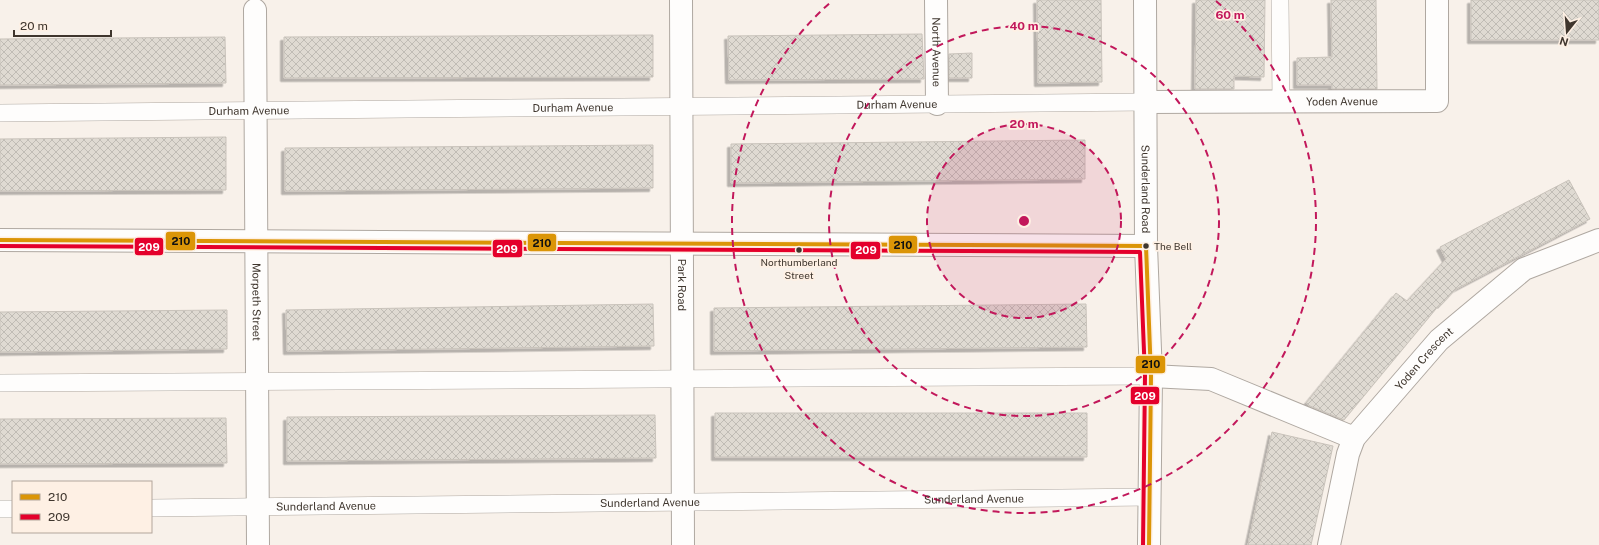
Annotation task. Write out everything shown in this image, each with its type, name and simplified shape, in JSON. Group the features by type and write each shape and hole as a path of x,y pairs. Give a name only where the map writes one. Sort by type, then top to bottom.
{"street":[{"name":"Park Road","path":"681,0 683,545"},
{"name":"North Avenue","path":"936,0 937,104"},
{"name":"Sunderland Road","path":"1145,0 1146,246 1151,376 1149,545"},
{"name":"Yoden Avenue","path":"1146,102 1437,101 1437,0"},
{"name":"Morpeth Street","path":"255,10 258,545"},
{"path":"0,240 1146,246"},
{"name":"Yoden Crescent","path":"1329,545 1348,454 1354,438 1439,340 1524,268 1599,240"},
{"path":"1151,376 1212,379 1354,438"}],"lane":[{"path":"1280,0 1281,102"},
{"name":"Durham Avenue","path":"0,113 1146,102"},
{"path":"0,383 1151,376"},
{"name":"Sunderland Avenue","path":"152,508 1150,497"},
{"path":"0,509 12,509"}],"building":[{"path":"1037,0 1101,0 1102,82 1038,83"},
{"path":"1196,0 1265,0 1264,77 1234,76 1234,89 1195,89"},
{"path":"1331,0 1376,0 1377,89 1332,89 1332,85 1297,85 1297,58 1332,57"},
{"path":"1471,0 1599,0 1599,40 1471,40"},
{"path":"922,34 924,79 729,80 728,36"},
{"path":"653,35 653,77 284,78 284,37"},
{"path":"225,37 226,83 0,85 0,39"},
{"path":"972,53 972,78 949,78 949,54"},
{"path":"226,137 226,190 0,191 0,139"},
{"path":"1085,140 1085,179 731,183 731,144"},
{"path":"653,145 653,188 285,191 285,148"},
{"path":"1569,180 1590,219 1456,289 1441,305 1440,304 1344,420 1306,403 1396,293 1407,301 1446,259 1440,247"},
{"path":"653,304 654,346 287,351 286,310"},
{"path":"1086,304 1087,347 714,351 714,308"},
{"path":"227,310 227,349 0,352 0,312"},
{"path":"715,413 1087,413 1087,457 715,457"},
{"path":"655,415 656,458 287,461 287,417"},
{"path":"226,418 227,463 0,464 0,419"},
{"path":"1272,432 1333,446 1311,545 1248,545"}],"transit line":[{"name":"210","path":"0,240 1146,246 1151,376 1149,545"},
{"name":"209","path":"0,246 1140,252 1145,376 1143,545"}],"place":[{"name":"The Bell","path":"1146,246"},
{"name":"Northumberland Street","path":"799,250"}]}
